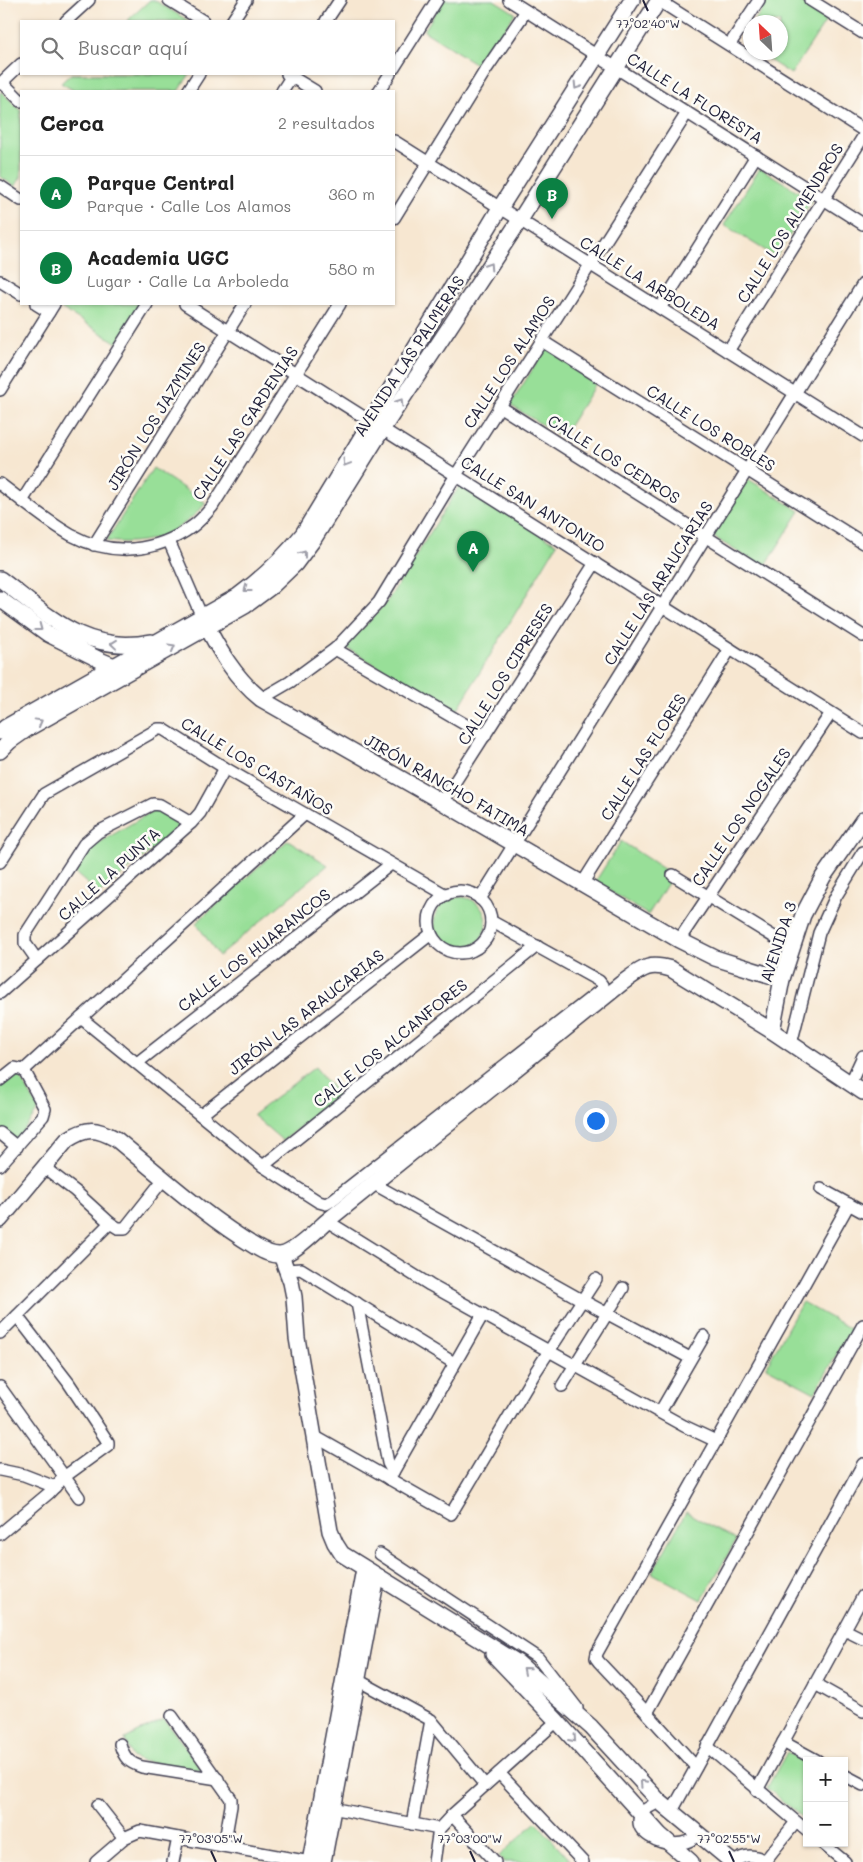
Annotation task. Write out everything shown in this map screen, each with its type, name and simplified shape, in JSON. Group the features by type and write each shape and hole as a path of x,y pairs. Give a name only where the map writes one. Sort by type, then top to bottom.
{"street":[{"path":"67,20 89,0"},
{"path":"169,0 201,20"},
{"path":"233,20 246,0"},
{"path":"327,20 340,0"},
{"path":"395,66 437,0"},
{"name":"CALLE LA FLORESTA","path":"509,0 863,224"},
{"name":"AVENIDA LAS PALMERAS","path":"7,732 114,666 162,639 245,606 272,586 295,564 313,540 500,208 632,0"},
{"path":"658,0 863,130"},
{"name":"AVENIDA LAS PALMERAS","path":"377,425 520,220 658,0"},
{"path":"730,44 758,0"},
{"path":"810,0 863,33"},
{"path":"395,216 485,71 526,11"},
{"path":"20,65 1,83 20,100"},
{"path":"189,90 198,75"},
{"path":"283,90 291,75 314,90"},
{"path":"380,90 389,75"},
{"name":"CALLE LOS ALAMOS","path":"261,699 290,682 335,649 379,602 499,406 687,113"},
{"name":"CALLE LOS ALMENDROS","path":"728,351 863,137"},
{"name":"CALLE LA ARBOLEDA","path":"395,142 863,436"},
{"path":"660,308 756,156"},
{"path":"0,186 20,199"},
{"path":"0,281 20,293"},
{"name":"CALLE LAS ARAUCARIAS","path":"480,899 863,284"},
{"path":"22,501 146,305"},
{"name":"CALLE SAN ANTONIO","path":"187,305 863,733"},
{"name":"JIRÓN LOS JAZMINES","path":"94,545 244,305"},
{"name":"CALLE LAS GARDENIAS","path":"0,484 71,535 94,545 119,550 145,548 169,541 195,525 212,508 339,305"},
{"path":"0,390 3,377 52,308"},
{"name":"CALLE LOS ROBLES","path":"542,341 863,543"},
{"name":"CALLE LOS CEDROS","path":"499,406 863,636"},
{"name":"JIRÓN RANCHO FATIMA","path":"169,541 204,622 234,672 249,690 261,699 679,940 715,958 782,979"},
{"name":"CALLE LOS CIPRESES","path":"442,802 595,563"},
{"path":"0,579 64,627 86,638 107,644 123,645 162,639"},
{"path":"0,599 48,634 114,666 130,671"},
{"name":"AVENIDA LAS PALMERAS","path":"7,732 27,729 130,671 204,622"},
{"path":"335,649 485,736"},
{"name":"CALLE LAS FLORES","path":"582,884 730,649"},
{"name":"CALLE LOS NOGALES","path":"679,940 831,713"},
{"name":"CALLE LOS CASTAÑOS","path":"0,862 44,794 158,729 163,729 225,768 446,895"},
{"path":"0,751 7,732"},
{"name":"CALLE LA PUNTA","path":"0,993 191,823 200,812 225,768"},
{"path":"37,960 25,943 25,935 84,844 98,832 153,804 160,805 191,823"},
{"path":"24,1070 305,814"},
{"name":"AVENIDA 3","path":"772,1031 782,979 803,915 823,878 863,820"},
{"path":"791,1044 819,934 836,896 863,852"},
{"name":"CALLE LOS HUARANCOS","path":"137,1063 391,864"},
{"path":"673,875 792,948"},
{"path":"466,892 480,899 487,908 491,921 485,940 474,950 461,953 448,951 437,943 431,934 429,924 435,904 446,895 452,893 466,892"},
{"path":"81,1018 263,1166 319,1202 326,1204 602,989 599,981 491,921"},
{"name":"JIRÓN LAS ARAUCARIAS","path":"201,1115 431,934"},
{"name":"CALLE LOS ALCANFORES","path":"263,1166 537,946"},
{"path":"0,1220 67,1140 77,1134 88,1131 102,1131 116,1139 208,1214 256,1248 269,1254 281,1255 291,1250 640,970 656,965 671,969 772,1031 857,1088 863,1056"},
{"path":"0,1080 15,1068 24,1070 45,1109 43,1116 0,1165"},
{"path":"0,1133 16,1147"},
{"path":"45,1168 118,1228 125,1228 159,1185"},
{"path":"374,1184 690,1358"},
{"path":"821,1189 863,1212"},
{"path":"696,1766 599,1662 596,1658 597,1652 849,1204"},
{"path":"327,1221 430,1285 716,1441"},
{"path":"0,1333 110,1223"},
{"path":"281,1255 294,1297 297,1338 330,1531 342,1554 518,1663 591,1727 666,1806 733,1862 743,1857 751,1856 766,1862 796,1822"},
{"path":"287,1270 301,1269 454,1364"},
{"path":"314,1436 391,1475 451,1514 549,1350 596,1278"},
{"path":"562,1386 622,1288"},
{"path":"358,1303 391,1475"},
{"path":"391,1475 482,1314"},
{"path":"0,1533 64,1477 108,1445 108,1442 68,1382 17,1316"},
{"path":"648,1713 863,1325"},
{"path":"660,1412 704,1336"},
{"path":"0,1386 79,1497"},
{"path":"647,1849 640,1836 643,1816 647,1810 666,1806 696,1766 858,1484 863,1464"},
{"path":"0,1470 24,1475 55,1486"},
{"path":"380,1554 538,1658 591,1727"},
{"path":"96,1862 124,1838 140,1831 310,1862 326,1807 371,1573"},
{"path":"757,1790 863,1596"},
{"path":"845,1630 863,1639"},
{"path":"479,1640 557,1721 681,1859 694,1844 698,1834"},
{"path":"351,1677 431,1720 485,1785"},
{"path":"815,1684 863,1711"},
{"path":"172,1716 231,1799 224,1846"},
{"path":"412,1824 431,1720"},
{"path":"434,1862 439,1829 452,1815 557,1721"},
{"path":"783,1742 811,1757"},
{"path":"120,1744 123,1756 131,1764 142,1768 218,1779"},
{"path":"707,1746 803,1828"},
{"path":"499,1772 583,1862"},
{"path":"848,1777 863,1785"},
{"path":"98,1804 124,1838"},
{"path":"326,1807 439,1829"},
{"path":"323,1862 326,1807"},
{"path":"452,1815 495,1862"},
{"path":"173,1862 178,1838"},
{"path":"827,1847 845,1862"}],"green space":[{"path":"150,0 154,0 187,20 128,20"},
{"path":"443,0 494,0 515,13 481,67 424,31"},
{"path":"768,0 797,0 827,19 791,74 769,60 788,60 788,15 758,15"},
{"path":"70,75 189,75 179,90 73,90 61,83"},
{"path":"2,92 20,110 20,179 15,187 0,176 0,93"},
{"path":"760,168 812,200 776,257 724,225"},
{"path":"63,305 141,305 117,343 61,308"},
{"path":"546,348 598,380 562,437 510,405"},
{"path":"153,468 206,503 184,524 161,536 135,542 106,541"},
{"path":"748,479 800,511 764,568 712,536"},
{"path":"460,485 557,544 456,712 345,647 388,600"},
{"path":"156,809 183,824 99,894 75,873 92,847"},
{"path":"288,840 328,865 219,956 196,923"},
{"path":"621,841 673,875 648,915 595,882"},
{"path":"455,897 465,897 479,904 486,918 486,928 479,942 465,949 455,949 445,945 438,938 434,928 434,918 438,908 445,901"},
{"path":"315,1067 338,1095 283,1141 253,1115"},
{"path":"18,1073 39,1109 15,1142 0,1128 0,1086 12,1074"},
{"path":"802,1302 851,1329 815,1393 766,1367"},
{"path":"686,1512 736,1540 702,1600 652,1573"},
{"path":"164,1719 203,1771 141,1761 132,1757 125,1739"},
{"path":"787,1752 803,1761 803,1818 767,1788"},
{"path":"536,1822 572,1862 504,1862 499,1856"}],"place":[{"name":"Academia UGC","path":"552,219"},
{"name":"Parque Central","path":"473,572"}]}
